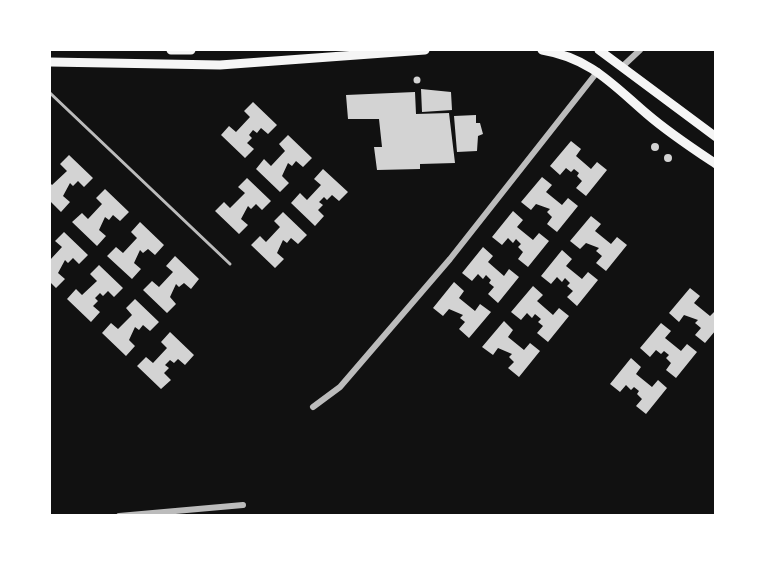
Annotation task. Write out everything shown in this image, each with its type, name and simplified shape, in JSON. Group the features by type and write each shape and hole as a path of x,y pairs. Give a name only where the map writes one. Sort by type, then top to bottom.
{"main road":[{"path":"171,50 191,50"},
{"path":"50,62 220,65 425,50"},
{"path":"542,50 583,62 598,71 648,116 716,164"},
{"path":"599,50 624,65 648,87 716,137"}],"street":[{"path":"624,65 640,50"},
{"path":"313,407 340,387 450,259 598,71"},
{"path":"119,516 243,505"}],"lane":[{"path":"50,93 230,264"}],"building":[{"path":"417,77 420,80 417,83 414,80"},
{"path":"421,89 451,92 452,110 422,112"},
{"path":"415,92 416,114 449,113 455,163 420,164 420,169 377,170 374,147 382,147 379,119 348,119 346,95"},
{"path":"253,102 277,125 268,134 261,128 257,133 253,130 249,135 252,138 247,143 254,149 245,158 221,135 229,126 236,132 250,117 244,111"},
{"path":"476,115 476,123 480,123 483,134 478,136 477,151 457,152 454,116"},
{"path":"288,135 312,158 303,167 296,161 292,166 288,163 282,176 289,183 280,192 256,169 264,159 271,166 285,151 279,144"},
{"path":"571,141 581,149 576,156 591,169 597,162 607,170 586,196 576,188 582,181 577,176 579,173 574,169 571,172 566,168 560,175 550,166"},
{"path":"655,143 659,147 655,151 651,147"},
{"path":"668,154 672,158 668,162 664,158"},
{"path":"69,155 93,178 84,187 78,181 73,186 70,183 63,196 70,202 61,212 50,201 50,183 52,185 67,171 60,164"},
{"path":"323,169 348,192 339,201 332,195 327,200 324,197 319,202 323,205 318,210 324,216 315,226 291,203 300,193 307,200 321,185 314,179"},
{"path":"542,177 552,185 546,192 562,205 568,198 578,206 557,232 547,224 552,217 547,212 550,209 536,204 531,210 521,202"},
{"path":"247,178 271,201 262,210 256,204 251,209 248,206 241,219 248,225 239,234 215,211 224,202 230,208 245,193 238,187"},
{"path":"105,189 129,212 120,221 113,215 109,220 105,217 99,230 106,236 97,246 72,222 82,213 88,219 102,204 96,198"},
{"path":"513,211 523,220 517,227 533,240 539,233 549,241 528,267 518,259 523,252 518,247 521,244 516,239 513,243 508,238 502,245 492,237"},
{"path":"283,212 307,235 298,244 291,238 287,243 283,240 277,253 284,259 275,268 251,245 260,236 266,242 280,227 274,221"},
{"path":"591,216 601,224 595,231 611,244 617,237 627,245 606,271 596,263 602,256 596,251 599,248 586,243 580,249 570,241"},
{"path":"140,222 164,245 155,255 148,249 143,253 140,250 134,263 141,269 132,279 107,256 116,247 123,253 137,238 131,232"},
{"path":"64,232 88,255 79,264 73,258 68,263 65,260 58,273 65,279 56,288 50,282 50,260 62,247 55,241"},
{"path":"483,247 493,256 488,262 504,276 509,269 519,277 498,303 488,294 494,287 489,283 491,280 486,275 483,279 478,274 472,281 462,273"},
{"path":"562,250 572,259 566,266 582,279 588,272 598,280 577,306 567,297 573,291 567,286 570,283 565,278 562,282 557,277 551,284 541,276"},
{"path":"175,256 199,279 191,289 184,283 179,287 176,284 170,297 176,304 167,313 143,290 152,281 159,287 173,272 166,266"},
{"path":"99,265 123,288 114,297 108,291 103,296 100,293 95,298 98,301 93,306 100,312 91,322 67,299 76,289 82,295 97,281 90,274"},
{"path":"454,282 464,291 459,298 475,311 480,304 491,312 469,338 459,329 465,322 460,318 463,315 449,309 443,316 433,308"},
{"path":"533,286 543,295 537,301 553,315 559,308 569,316 548,342 537,333 543,326 538,322 541,319 535,314 532,318 527,313 521,320 511,312"},
{"path":"690,288 700,296 694,303 710,316 716,310 716,330 705,343 695,335 701,328 695,323 698,320 684,315 679,322 669,313"},
{"path":"135,299 159,322 150,331 143,325 139,330 135,327 129,340 135,346 126,356 102,333 111,323 118,329 132,315 126,308"},
{"path":"504,321 513,330 508,337 524,350 530,343 540,351 519,377 508,368 514,362 509,357 512,354 498,348 493,355 482,347"},
{"path":"661,323 671,331 665,338 681,351 687,344 697,352 676,378 666,370 671,363 666,358 669,355 664,351 661,354 656,350 650,357 640,348"},
{"path":"170,332 194,355 185,365 178,359 174,363 170,360 165,365 169,368 164,373 171,380 161,389 137,366 146,357 153,363 167,348 161,342"},
{"path":"631,358 641,367 636,374 652,387 658,380 667,388 646,414 636,406 642,399 637,394 639,391 634,387 631,390 626,385 620,392 610,384"}]}
